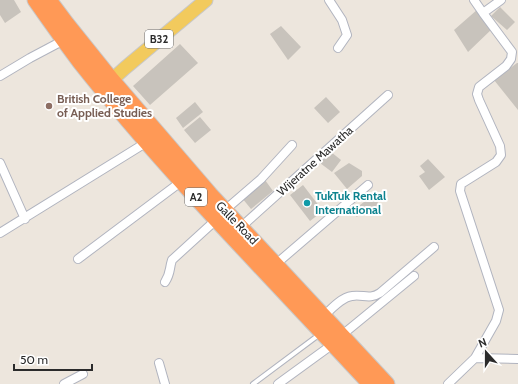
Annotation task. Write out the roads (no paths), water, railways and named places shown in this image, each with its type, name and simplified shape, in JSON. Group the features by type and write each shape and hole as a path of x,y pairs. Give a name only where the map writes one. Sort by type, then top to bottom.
{"highway":[{"name":"Galle Road","path":"35,0 64,40 210,194 221,214 322,332 337,339 388,384"},
{"name":"Galle Road","path":"49,0 147,142 182,181 221,214 241,227 324,316 337,339 370,384"}],"main road":[{"name":"B32","path":"107,85 124,68 206,0"}],"street":[{"path":"329,0 342,20 347,35 338,48"},
{"path":"448,384 475,358 496,321 499,310 460,191 461,184 496,162 501,155 500,146 478,100 477,94 479,87 506,66 511,59 512,52 474,0"},
{"path":"483,13 501,0"},
{"path":"0,76 64,40"},
{"name":"Wijeratne Mawatha","path":"241,227 388,95"},
{"path":"0,234 147,142"},
{"path":"165,282 170,275 172,260 261,179 292,144"},
{"path":"0,163 26,219"},
{"path":"78,258 182,181"},
{"path":"276,264 368,185"},
{"path":"324,316 346,298 352,296 374,297 434,247"},
{"path":"278,384 337,339 414,276"},
{"path":"475,358 518,359"},
{"path":"159,363 165,384"},
{"path":"64,384 83,374"}],"lane":[{"path":"253,384 322,332"}],"place":[{"name":"British College of Applied Studies","path":"49,106"},
{"name":"TukTuk Rental International","path":"307,203"}]}
